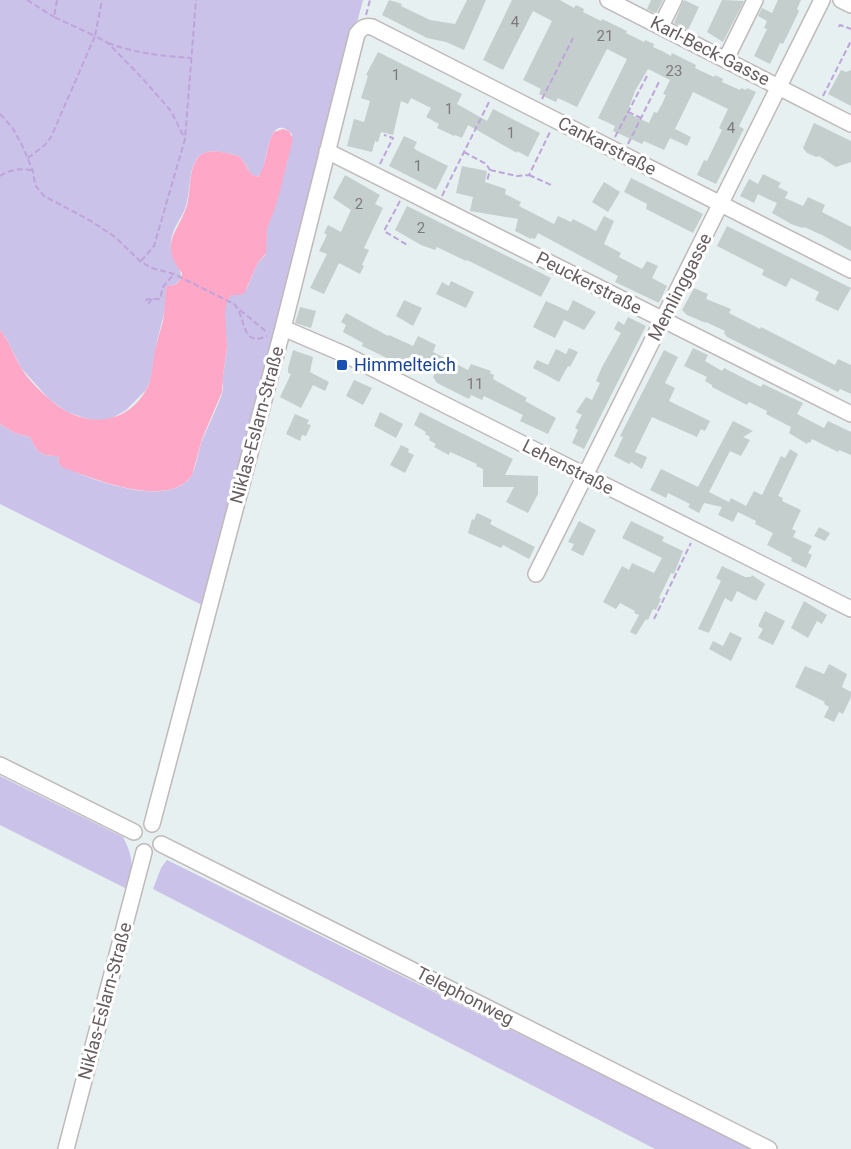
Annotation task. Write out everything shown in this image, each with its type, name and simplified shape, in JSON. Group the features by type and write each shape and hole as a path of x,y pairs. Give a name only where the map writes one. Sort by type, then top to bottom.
{"street":[{"name":"Karl-Beck-Gasse","path":"608,0 851,124"},
{"path":"662,27 674,0"},
{"path":"726,59 755,0"},
{"name":"Memlinggasse","path":"536,574 822,0"},
{"path":"841,0 851,5"},
{"name":"Cankarstraße","path":"363,27 372,27 851,270"},
{"name":"Niklas-Eslarn-Straße","path":"152,824 283,328 357,34 363,27"},
{"name":"Peuckerstraße","path":"327,151 851,414"},
{"name":"Lehenstraße","path":"283,328 312,339 851,609"},
{"path":"0,765 134,832"},
{"path":"142,824 152,824 162,834 161,844 154,851 144,852 135,847 134,832 142,824"},
{"name":"Telephonweg","path":"161,844 770,1149"},
{"name":"Niklas-Eslarn-Straße","path":"66,1149 144,852"}],"path":[{"path":"27,0 54,17 108,43 156,55 191,58"},
{"path":"54,17 57,0"},
{"path":"28,158 45,145 51,137 95,36 102,0"},
{"path":"141,262 154,246 185,139 196,0"},
{"path":"839,27 840,25 851,29"},
{"path":"536,110 573,38"},
{"path":"817,106 851,40"},
{"path":"108,43 171,111 185,139"},
{"path":"616,151 628,112 647,76"},
{"path":"616,151 641,118 659,82"},
{"path":"436,206 495,89"},
{"path":"628,112 641,118"},
{"path":"0,114 12,127 28,158 35,185 44,196 115,237 141,262 152,268 174,274 234,304 270,334 259,339 250,338 246,333 240,310"},
{"path":"529,174 556,120"},
{"path":"374,175 393,138 384,135"},
{"path":"464,152 486,164 490,170 517,176 529,174 551,185"},
{"path":"0,176 7,171 26,168 33,171"},
{"path":"487,181 490,170"},
{"path":"405,190 384,231 409,246"},
{"path":"152,298 160,299 163,286 174,274"},
{"path":"654,619 696,531"}],"shaded area":[{"path":"0,0 363,0 202,605 0,504 0,424 15,433 30,437 40,452 58,456 59,464 105,483 144,491 162,491 177,487 189,479 223,392 227,348 225,307 231,295 241,295 247,288 257,264 265,255 267,229 288,158 292,134 284,128 278,128 274,132 270,139 263,169 257,177 251,174 240,157 233,154 209,152 196,160 192,168 185,208 171,241 172,253 181,275 177,283 171,286 157,341 151,378 146,390 126,410 109,420 85,418 67,412 49,399 21,368 0,330"},
{"path":"283,129 289,131 293,139 277,202 267,229 266,253 257,264 245,292 241,295 231,295 227,302 225,312 227,347 222,392 202,439 192,475 181,485 166,490 130,489 111,484 62,467 58,456 43,454 37,450 30,437 15,433 0,424 0,330 29,378 59,407 72,414 98,420 124,413 135,404 145,392 150,379 163,321 167,286 178,283 182,273 175,263 171,245 187,205 196,160 201,154 209,151 234,155 240,157 251,174 258,177 271,137 274,132"},
{"path":"0,776 123,837 131,863 127,889 0,825"},
{"path":"167,860 752,1149 655,1149 153,889 161,868"}],"building":[{"path":"389,0 402,4 401,6 430,20 455,24 467,0 486,0 464,50 446,42 427,38 382,15"},
{"path":"512,0 560,0 574,8 576,5 584,9 583,12 627,31 626,33 644,42 645,40 654,44 653,47 671,56 672,53 696,65 695,68 723,79 722,82 740,90 747,88 756,92 739,126 744,129 716,184 697,175 704,160 707,161 722,130 719,128 728,109 693,92 675,129 691,137 687,146 670,138 664,150 644,141 642,144 613,131 615,126 598,118 627,59 607,49 577,107 558,98 556,102 539,94 541,89 523,80 552,21 533,11 503,70 483,60","holes":["648,69 670,80 663,94 666,95 662,104 657,113 654,112 649,123 627,113 635,91"]},
{"path":"651,0 663,0 656,14 647,9"},
{"path":"684,0 699,7 688,30 674,23"},
{"path":"722,0 744,1 723,42 707,32"},
{"path":"778,0 801,0 797,9 799,11 791,28 783,44 780,43 770,64 754,56 767,29 764,28 767,21 758,16 762,8 772,13"},
{"path":"378,52 462,94 457,104 487,121 493,109 540,133 528,157 468,125 462,138 437,128 439,124 426,117 431,108 411,98 408,104 401,101 393,135 381,132 372,152 347,146 354,119 364,122 370,101 361,98 368,76 366,75"},
{"path":"841,70 846,72 851,70 851,106 828,94"},
{"path":"814,123 851,141 851,162 836,167 819,156 807,153 803,148"},
{"path":"404,136 417,142 414,148 416,150 448,166 436,190 389,166"},
{"path":"462,166 487,171 485,182 506,189 505,194 521,202 519,206 554,224 558,216 571,222 573,219 596,231 604,216 614,221 604,244 621,253 619,257 642,269 647,261 658,266 652,278 667,286 659,303 615,282 618,276 538,233 535,239 531,239 515,231 518,219 470,211 473,197 456,193"},
{"path":"763,174 781,183 778,187 788,192 785,198 803,206 808,197 825,205 822,212 851,227 851,251 822,235 791,224 772,213 777,203 758,194 754,203 740,196 749,179 758,184"},
{"path":"345,175 380,195 375,204 383,208 364,248 369,250 360,274 339,263 324,294 310,288 327,254 319,251 327,235 324,233 328,225 341,232 351,210 333,198"},
{"path":"631,178 703,214 693,233 646,209 647,204 624,192"},
{"path":"604,182 620,192 608,212 592,202"},
{"path":"407,206 551,278 541,297 437,247 435,250 421,245 395,230"},
{"path":"727,226 851,288 838,311 815,300 819,292 791,278 786,287 762,275 764,270 717,246"},
{"path":"451,281 474,292 466,308 436,294 442,282 449,286"},
{"path":"694,288 708,294 706,299 731,309 729,313 760,329 761,327 835,365 838,359 851,365 851,394 840,389 838,392 727,337 725,331 687,315 682,310"},
{"path":"404,300 422,308 413,326 396,316"},
{"path":"573,300 596,312 584,330 564,320 555,338 533,327 546,301 568,311"},
{"path":"300,307 316,311 311,328 295,323"},
{"path":"346,313 388,336 413,346 418,336 436,345 433,352 468,370 471,364 491,371 490,373 494,375 493,379 527,398 525,401 556,418 548,434 520,421 523,415 484,396 482,400 471,395 469,399 437,383 433,377 438,367 410,356 405,367 362,346 363,343 343,332 346,325 341,322"},
{"path":"628,317 646,326 584,449 572,443 578,430 575,428 582,415 576,412 586,397 592,400 600,383 596,381 602,367 621,333 614,329 618,321 624,325"},
{"path":"569,348 578,352 559,382 533,368 537,360 548,365 556,349 566,354"},
{"path":"693,348 708,355 705,361 722,371 724,368 761,387 763,384 803,403 797,414 824,428 828,421 851,432 851,455 839,450 838,452 812,439 807,444 789,433 791,427 766,414 767,411 749,402 747,405 712,387 705,381 707,377 684,366"},
{"path":"293,350 313,357 310,372 329,382 325,391 313,385 301,408 280,397 291,374 288,373 288,368"},
{"path":"664,350 678,357 665,383 675,388 669,401 710,421 705,431 701,429 697,437 652,417 635,452 647,457 642,469 614,456 623,437 620,436"},
{"path":"354,380 372,388 363,405 346,396"},
{"path":"380,412 403,424 396,438 374,426"},
{"path":"420,412 513,459 505,475 538,476 538,494 528,513 506,502 514,487 483,487 483,469 476,466 477,464 450,452 449,455 434,447 436,444 429,440 430,437 425,434 426,432 414,425"},
{"path":"295,414 309,420 307,424 311,425 306,436 302,435 300,441 286,434"},
{"path":"733,421 753,431 743,437 750,440 741,456 730,451 709,492 729,502 731,498 746,506 754,491 762,495 781,456 785,458 790,449 798,454 778,496 783,498 782,501 801,510 792,529 796,531 793,537 812,546 808,553 812,555 806,568 767,545 773,533 738,512 733,522 718,515 722,507 704,503 699,513 688,507 690,504 668,493 666,498 650,490 661,469 698,487"},
{"path":"401,445 414,455 405,473 390,465"},
{"path":"477,513 492,520 490,524 535,547 529,559 503,545 501,548 468,533 472,519 474,520"},
{"path":"579,521 596,530 583,556 571,550 574,544 568,542"},
{"path":"631,521 664,537 662,541 683,551 674,574 671,573 659,598 661,599 656,610 653,609 648,620 646,619 636,635 630,632 639,615 634,613 635,611 620,603 616,609 603,602 622,566 629,570 632,563 654,573 662,558 622,538"},
{"path":"819,527 830,533 825,541 814,536"},
{"path":"722,566 745,577 752,575 765,584 756,601 737,591 732,602 725,598 709,633 698,629 721,581 716,578"},
{"path":"804,601 827,615 822,624 817,621 808,638 791,628"},
{"path":"765,611 785,621 773,645 758,638 763,629 758,626"},
{"path":"730,632 742,638 731,661 709,649 713,641 723,646"},
{"path":"829,664 847,674 842,687 851,692 843,714 839,712 834,722 824,717 829,707 824,704 825,702 795,687 805,666 824,674"}],"place":[{"name":"Himmelteich","path":"342,365"}]}
